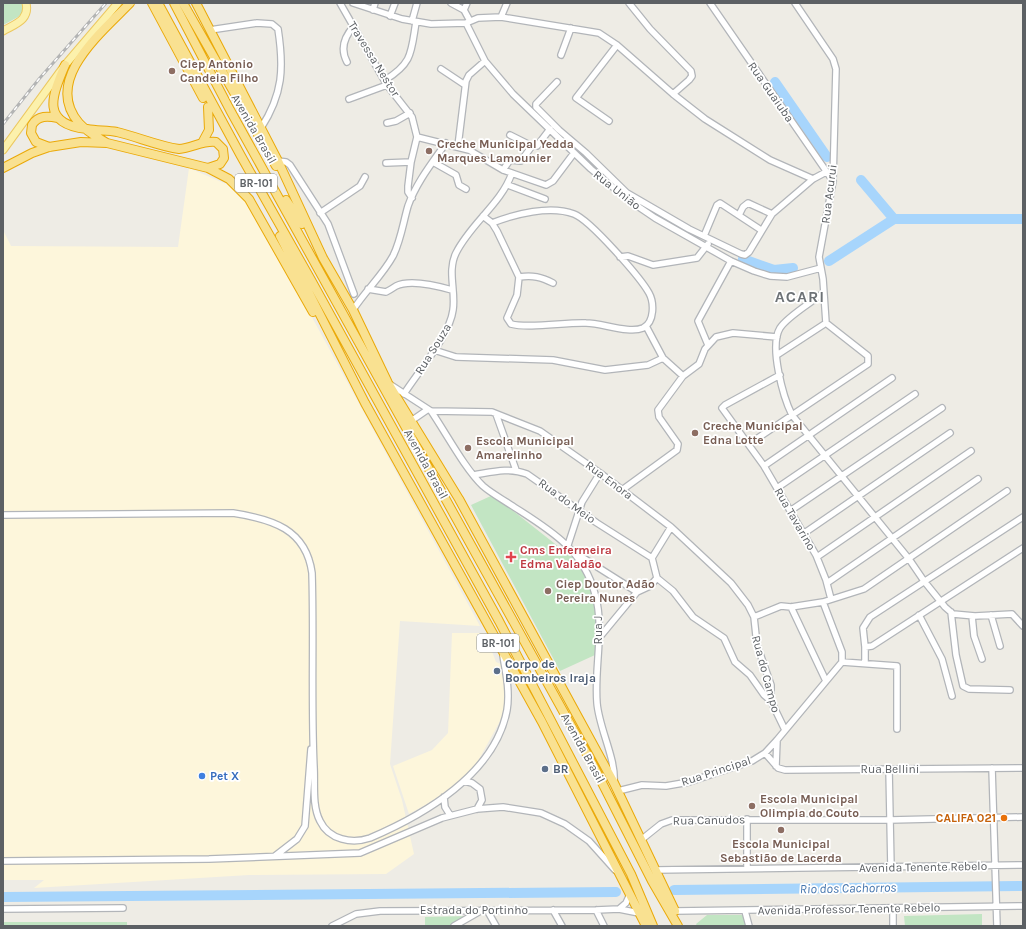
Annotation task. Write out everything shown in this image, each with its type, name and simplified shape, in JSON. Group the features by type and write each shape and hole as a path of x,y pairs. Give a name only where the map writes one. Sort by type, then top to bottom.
{"highway":[{"path":"107,143 86,129 74,116 69,104 68,88 70,78 80,57 91,43 130,3"},
{"name":"Avenida Brasil","path":"152,3 298,270 361,395 542,722 646,926"},
{"name":"Avenida Brasil","path":"158,3 523,668 631,874 653,926"},
{"name":"Avenida Brasil","path":"196,3 262,128 323,258 353,310 388,383 459,499 616,787 683,926"},
{"name":"Avenida Brasil","path":"178,5 230,110 271,180 594,767 652,881 678,926"},
{"name":"Avenida Brasil","path":"178,5 291,191"},
{"path":"65,65 52,99 53,109 58,118 67,125 86,129 116,132 179,149 196,146 202,143 216,142 223,149 222,162 208,168"},
{"path":"202,143 209,130 208,107"},
{"path":"49,147 36,142 31,133 32,125 40,117 49,116 58,118"},
{"path":"3,168 32,153 49,147 72,143 107,143"},
{"name":"Avenida Brasil","path":"107,143 208,168 225,176 240,188 260,217 327,339 338,350"},
{"path":"271,180 296,214 323,258"},
{"path":"311,280 315,294 355,383"},
{"path":"444,545 460,564 491,619 523,668"}],"main road":[{"path":"3,31 25,17 27,10 26,3"},
{"path":"3,150 65,65 118,3"}],"street":[{"name":"Travessa Nestor","path":"340,3 386,83 410,113 416,137"},
{"path":"353,3 390,16 414,21 445,24 501,17 599,33 617,45 673,94 701,116 760,154 792,171 813,179"},
{"path":"373,10 375,3"},
{"path":"390,16 395,3"},
{"path":"349,99 386,83 403,67 410,54 417,3"},
{"path":"451,3 464,10 467,3"},
{"path":"501,17 507,3"},
{"path":"629,3 650,29 691,71 692,76 689,80 673,94"},
{"name":"Rua Guaiuba","path":"710,3 833,181"},
{"name":"Rua Acurui","path":"795,3 835,64 833,181 819,257 826,323"},
{"name":"Rua União","path":"464,10 485,61 514,94 550,130 557,132 574,153 591,169 642,210 731,261 759,273 778,277 787,277 821,268"},
{"path":"210,30 257,23 272,24 278,29 282,70 281,83 274,106 262,128"},
{"path":"347,62 344,56 344,42 354,26"},
{"path":"561,55 571,28"},
{"path":"609,121 576,98 617,45"},
{"path":"458,146 465,85 469,75 485,61"},
{"path":"441,69 465,85"},
{"path":"557,82 536,104 536,107 557,132 597,163 607,174 636,199 704,236 746,254 749,252 772,214 813,179 826,172"},
{"path":"388,122 396,121 410,113"},
{"path":"510,135 532,146 540,144 550,130"},
{"path":"412,198 408,192 408,186 416,137 446,143 469,150 503,170 539,184 551,184 574,153"},
{"path":"353,310 362,296 384,271 393,255 412,198 446,143"},
{"path":"503,170 510,160 521,162 532,146"},
{"path":"278,161 286,162 290,165 302,187 328,224 354,294"},
{"path":"386,163 411,162"},
{"path":"433,162 456,175 459,184 466,190"},
{"path":"591,169 597,163"},
{"path":"512,173 508,185 545,199"},
{"path":"603,179 607,174"},
{"path":"320,213 360,186 365,177"},
{"name":"Rua Souza","path":"404,394 434,350 451,320 454,302 452,290 453,261 464,238 508,185"},
{"path":"291,191 302,187"},
{"path":"704,236 718,203 722,204 761,230"},
{"path":"739,215 743,207 748,203 772,214"},
{"path":"483,216 492,223 519,277 517,295 507,318 511,324 585,323 633,330 646,326 652,312 651,297 620,257 586,220 573,213 561,211 523,212 492,223"},
{"path":"620,257 628,256 650,264 658,265 670,261 693,259 700,255 707,247 711,239"},
{"path":"708,345 698,321 731,261"},
{"path":"519,277 531,275 553,283"},
{"path":"368,289 386,292 397,286 431,284 452,290"},
{"path":"823,293 783,324 777,337 777,355 780,375 785,399 792,415 859,496 909,559 924,581 951,612 958,615 972,616 1012,614 1023,626"},
{"path":"344,294 362,296"},
{"path":"749,444 867,366 870,362 868,356 826,323 777,355"},
{"path":"646,326 663,358 683,376"},
{"path":"622,490 675,451 678,447 676,440 657,414 661,405 683,376 699,364 708,345 721,335 733,333 777,337"},
{"path":"434,350 456,357 553,360 605,370 648,365 663,358"},
{"name":"Rua Tavarino","path":"780,375 722,407 764,466 817,557 827,583 831,600"},
{"path":"764,466 808,434 892,378"},
{"path":"388,383 429,410 411,421"},
{"path":"777,488 915,394"},
{"path":"790,511 841,474 942,408"},
{"name":"Rua Enora","path":"429,410 474,410 496,414 540,431 600,473 671,527 736,588 748,605 754,617"},
{"name":"Rua J","path":"429,410 474,475 487,489 568,545 587,572 596,596 599,638 596,670 596,702 616,787"},
{"path":"496,414 516,470"},
{"path":"803,534 950,433"},
{"path":"817,557 971,451"},
{"name":"Rua do Meio","path":"474,475 495,471 516,470 532,476 579,510 652,558"},
{"path":"568,545 579,510 600,473"},
{"path":"827,583 978,479"},
{"path":"754,617 782,606 791,607 823,602 868,587 1007,491"},
{"path":"3,515 233,513 267,520 281,526 294,536 304,546 310,559 312,573 313,745 315,802 318,815 324,828 341,840 362,841 380,834 418,815 444,797 476,769 491,748 504,720 508,698 503,652"},
{"path":"866,663 862,628 866,620 1023,517"},
{"path":"671,527 652,558 657,578 673,591 693,617 724,638 735,662 750,674 764,695 771,701"},
{"path":"865,647 872,646 1023,548"},
{"name":"Rua J","path":"575,553 637,592"},
{"path":"599,638 637,592 650,586 657,578"},
{"path":"823,602 842,652 842,662 897,666 897,729"},
{"path":"791,607 826,681"},
{"path":"951,612 956,656 963,686 969,689 1010,690"},
{"path":"919,615 942,659 952,696"},
{"path":"991,615 1000,646"},
{"path":"972,616 974,636 982,659"},
{"name":"Rua do Campo","path":"754,617 755,637 771,686 771,701 785,730"},
{"name":"Rua Principal","path":"616,787 642,785 666,786 690,782 742,765 765,753 842,662"},
{"path":"776,766 777,740"},
{"path":"275,856 297,839 305,826 309,795 310,757 313,745"},
{"path":"765,753 776,766"},
{"name":"Rua Bellini","path":"776,766 785,770 1023,768"},
{"path":"992,768 997,926"},
{"path":"889,769 891,868"},
{"path":"464,781 476,785 480,789 482,800 477,809"},
{"path":"444,797 445,807 450,815"},
{"path":"3,861 209,859 360,853 384,844 424,824 450,815 477,809 518,808 553,818 565,824 589,841 620,876"},
{"name":"Rua Canudos","path":"641,840 660,824 672,820 747,818 890,820 1023,816"},
{"path":"747,818 747,868"},
{"name":"Avenida Tenente Rebelo","path":"656,870 747,868 891,868 1023,865"},
{"path":"619,908 626,903 630,894"},
{"name":"Avenida Professor Tenente Rebelo","path":"675,911 1023,906"},
{"path":"3,909 123,908"},
{"name":"Estrada do Portinho","path":"332,926 346,918 368,912 596,910 619,908 639,913"},
{"path":"893,909 893,926"},
{"path":"460,910 463,914 461,922"},
{"path":"454,926 485,910 496,926"},
{"path":"553,910 562,926"},
{"path":"596,910 604,926"},
{"path":"745,911 749,926"}],"shaded area":[{"path":"189,168 233,187 252,207 480,626 400,621 390,764 402,800 414,854 386,874 249,875 34,888 44,880 3,880 3,230 11,246 178,247"},
{"path":"452,633 485,633 496,662 503,665 506,698 504,712 473,770 450,791 409,814 393,766 432,750 448,733"}],"green space":[{"path":"3,3 22,3 23,12 18,17 3,25"},
{"path":"493,495 573,558 584,573 594,598 596,622 595,655 560,671 471,505"},
{"path":"982,914 982,926 905,926 904,916"},
{"path":"707,915 743,915 747,926 697,926 696,924"},
{"path":"470,916 451,926 425,925 425,917"},
{"path":"3,922 127,922 127,926 3,926"}],"waterway":[{"path":"775,82 827,157"},
{"path":"861,180 894,219"},
{"path":"829,261 894,219 1023,219"},
{"path":"743,259 774,270 793,268"},
{"name":"Rio dos Cachorros","path":"674,890 1023,886"},
{"path":"3,897 616,892"}],"railway":[{"path":"3,124 39,79 106,3"}],"place":[{"name":"Ciep Antonio Candeia Filho","path":"172,71"},
{"name":"Creche Municipal Yedda Marques Lamounier","path":"429,151"},
{"name":"Creche Municipal Edna Lotte","path":"695,433"},
{"name":"Escola Municipal Amarelinho","path":"468,448"},
{"name":"Cms Enfermeira Edma Valadão","path":"511,557"},
{"name":"Ciep Doutor Adão Pereira Nunes","path":"548,591"},
{"name":"Corpo de Bombeiros Iraja","path":"497,671"},
{"name":"BR","path":"545,769"},
{"name":"Pet X","path":"202,776"},
{"name":"Escola Municipal Olimpia do Couto","path":"752,806"},
{"name":"CALIFA 021","path":"1004,818"},
{"name":"Escola Municipal Sebastião de Lacerda","path":"781,830"}],"district":[{"name":"ACARI","path":"800,296"}]}
